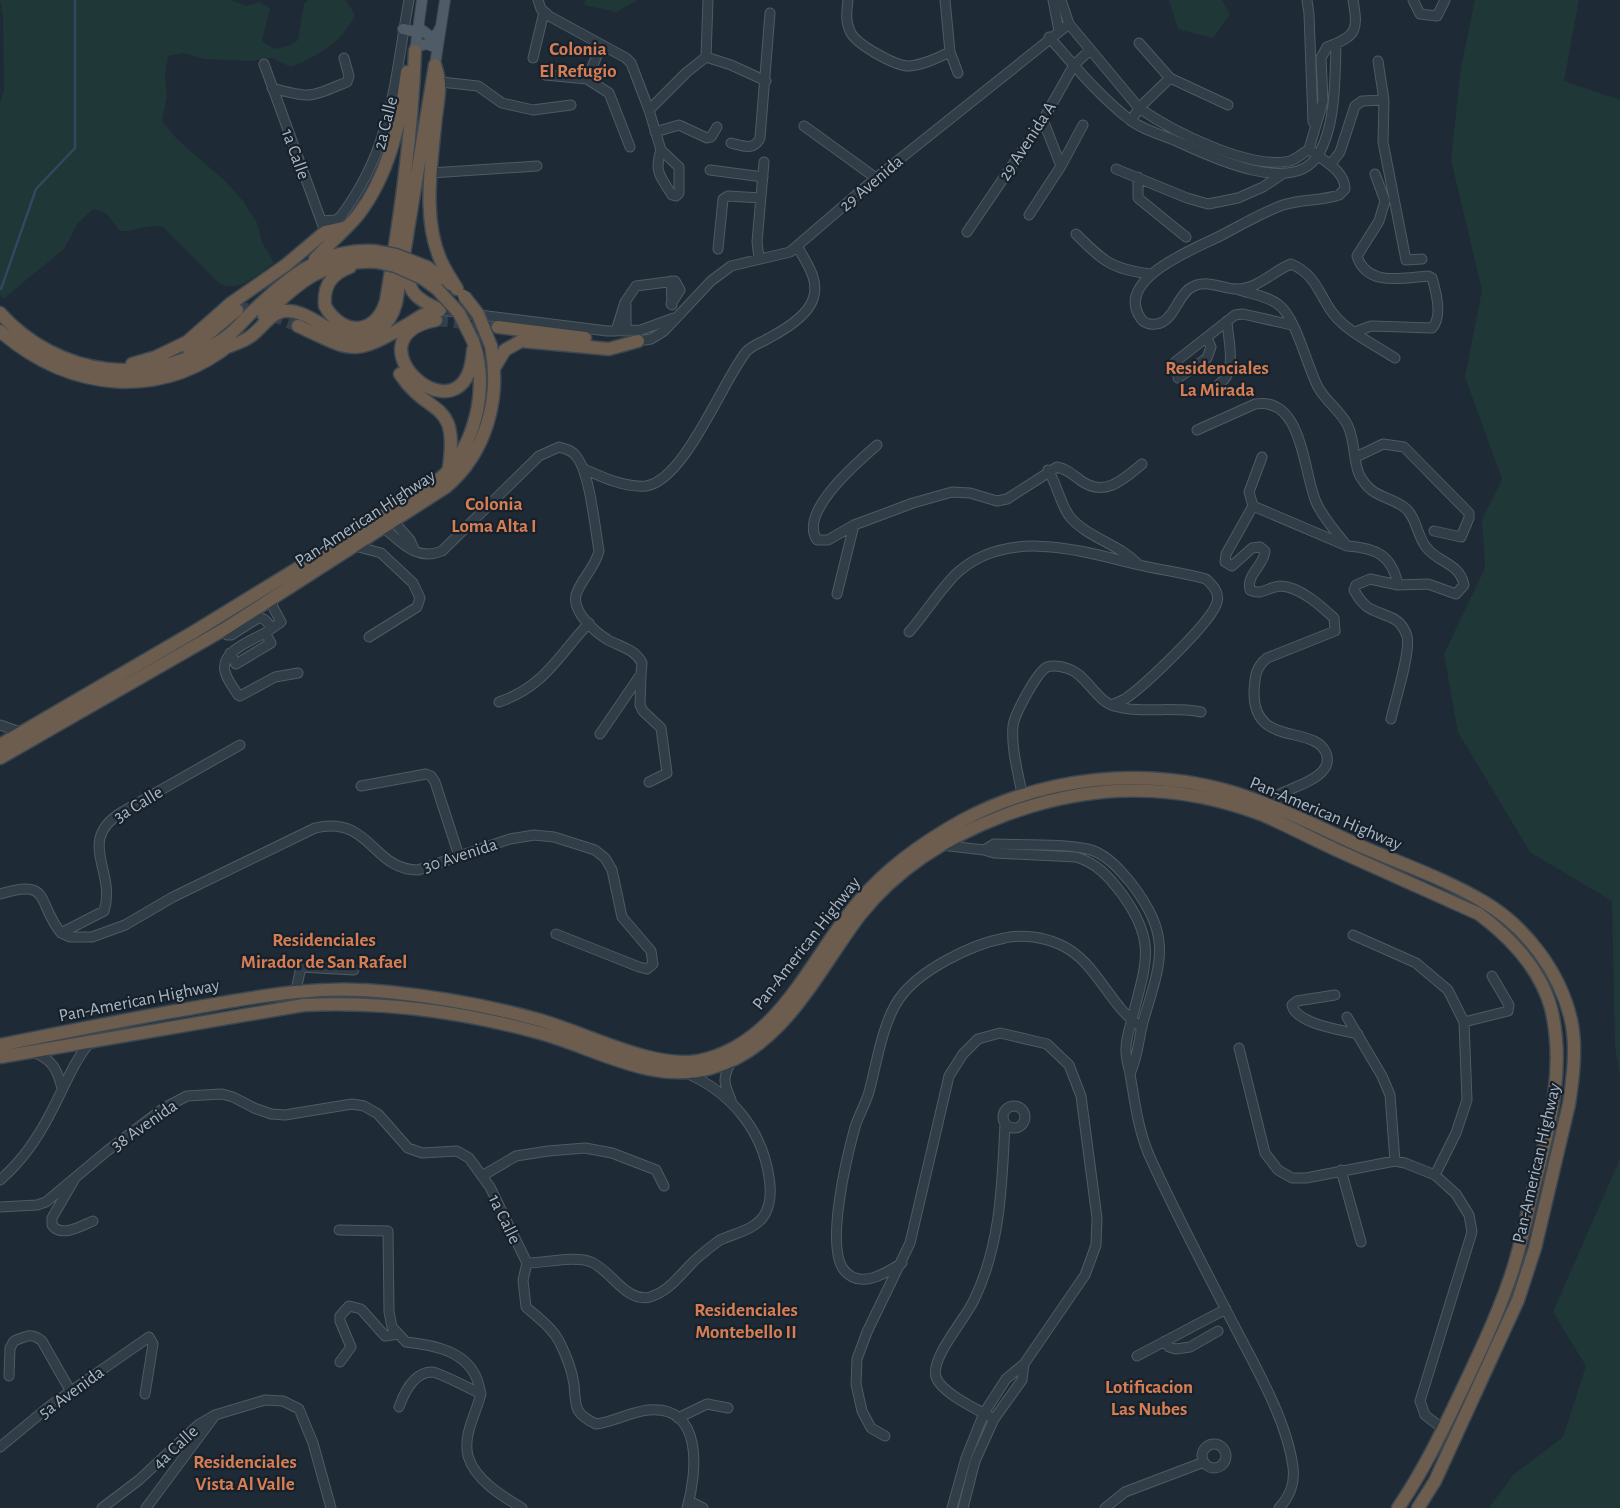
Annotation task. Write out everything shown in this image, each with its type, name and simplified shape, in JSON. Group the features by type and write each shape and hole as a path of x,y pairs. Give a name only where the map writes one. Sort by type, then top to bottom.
{"highway":[{"path":"112,369 156,357 187,342 230,304 286,265 325,232 346,227 366,202 388,156 403,105 407,69 415,49"},
{"path":"372,258 335,274 325,290 325,306 334,320 344,326 358,328 373,322 383,310 386,301 406,179 413,109 415,49"},
{"path":"435,65 440,82 430,173 431,216 436,248 441,262 459,291"},
{"path":"227,347 250,337 276,314 284,311 303,316 336,333 352,338 371,335 382,329 394,312 435,65"},
{"path":"412,204 414,239 408,276 409,285 419,298 438,315"},
{"path":"312,263 325,232"},
{"name":"Pan-American Highway","path":"0,313 33,343 57,356 85,366 112,369 140,369 174,363 204,350 226,337 292,276 312,263 343,252 372,258"},
{"name":"Pan-American Highway","path":"0,332 35,358 61,371 86,378 118,382 140,382 172,374 204,361 227,347 310,276 343,263 396,255 459,291 478,314 491,346 494,368 492,409 475,454 452,482 389,525 271,599 259,614 223,630 0,758"},
{"name":"Pan-American Highway","path":"0,744 199,629 422,492 448,470 465,445 477,407 480,368 473,342 459,313 424,272"},
{"path":"174,363 237,310"},
{"path":"298,326 344,348 354,348 378,342 426,313 438,315"},
{"path":"438,315 415,328 407,336 402,349 404,365 408,373 422,384 443,391 460,383 470,368 473,342"},
{"path":"409,324 397,340 394,358 404,381 440,410 449,425 452,443 448,470"},
{"path":"498,326 603,340 638,341"},
{"path":"494,368 505,350 521,341 609,349 638,341"},
{"name":"Pan-American Highway","path":"0,1045 296,990 364,990 435,998 538,1019 642,1055 679,1062 696,1061 734,1048 755,1034 773,1018 855,905 893,867 963,820 1022,794 1089,781 1148,778 1214,788 1266,804 1451,884 1497,910 1510,920 1540,952 1554,977 1572,1022 1572,1085 1569,1104 1524,1284 1438,1475 1418,1508"},
{"name":"Pan-American Highway","path":"0,1057 222,1021 304,1005 344,1003 410,1008 537,1032 618,1060 654,1070 686,1073 732,1062 766,1038 784,1020 862,913 900,874 939,845 984,822 1039,803 1088,793 1159,790 1216,800 1264,816 1479,914 1502,932 1522,953 1540,979 1550,1007 1556,1043 1556,1085 1549,1128 1510,1280 1486,1339 1443,1429 1421,1473 1398,1508"},
{"path":"984,822 1019,805 1023,800 1022,794"},
{"path":"222,1021 217,1014 221,1009 258,1000 272,994"},
{"path":"154,1032 162,1024 196,1019 199,1012 194,1008"}],"main road":[{"path":"415,49 422,0"},
{"path":"435,65 446,0"},
{"path":"404,29 418,30 431,36 437,34 440,28"},
{"path":"415,49 427,44 437,48"}],"street":[{"name":"2a Calle","path":"325,232 341,216 369,174 376,158 390,108 409,0"},
{"path":"649,110 687,72 706,57 708,0"},
{"path":"848,0 846,14 850,31 856,40 895,64 909,66 928,62 950,52"},
{"path":"945,0 950,52 958,73"},
{"path":"1053,0 1059,31"},
{"path":"1062,0 1069,24 1089,51 1139,108 1152,117 1229,154 1257,162 1290,161 1311,145 1322,101 1321,58 1327,47 1336,44 1354,32 1357,25 1353,0"},
{"path":"1307,0 1313,90 1311,145 1318,156 1345,180 1345,189 1339,195 1326,199 1302,201 1262,214 1167,261 1150,274 1137,295 1136,306 1139,316 1145,323 1158,324 1169,317 1177,302 1190,288 1208,283 1236,289 1271,300 1281,306 1292,324 1310,372 1322,396 1349,427 1359,473 1370,489 1386,500 1404,507 1411,514 1424,546 1456,568 1463,577 1464,586 1456,594 1428,584 1398,585 1370,579 1356,585 1354,590 1371,611 1391,617 1403,626 1407,638 1402,672 1391,719"},
{"path":"1413,0 1420,14 1437,16 1445,0"},
{"path":"538,2 544,12 601,46 626,58 631,63 649,110 661,150 679,167 679,193 676,196 672,195 657,172 657,163 661,150"},
{"path":"533,58 544,12"},
{"path":"731,143 750,147 759,141 766,81 770,13"},
{"name":"29 Avenida","path":"638,341 658,336 723,272 739,263 784,255 797,246 876,178 1049,38 1069,24"},
{"path":"1049,38 1117,110 1131,121 1228,165 1246,170 1284,173"},
{"path":"1139,43 1170,78 1228,105"},
{"path":"1116,169 1187,198 1208,204 1238,198 1263,187 1284,173 1309,165 1318,156 1332,111 1336,44"},
{"path":"587,79 601,46"},
{"name":"29 Avenida A","path":"967,232 1043,120 1074,65 1089,51"},
{"path":"706,57 731,65 766,81"},
{"path":"272,88 295,96 313,96 347,82 349,76 344,58"},
{"path":"1378,61 1384,100 1383,142 1404,252 1407,261 1422,258"},
{"name":"1a Calle","path":"264,64 325,232"},
{"path":"545,76 587,79 609,93 630,148"},
{"path":"1131,121 1139,108 1170,78"},
{"path":"440,82 478,86 502,103 533,110 571,105"},
{"path":"1330,166 1340,152 1355,106 1362,100 1384,100"},
{"path":"1043,120 1061,166"},
{"path":"655,132 679,125 707,138 711,137 716,126"},
{"path":"1029,215 1061,166 1083,125"},
{"path":"804,126 876,178"},
{"path":"759,258 757,242 764,162"},
{"path":"430,173 537,166"},
{"path":"710,170 763,177"},
{"path":"1355,332 1371,326 1432,328 1438,319 1436,289 1432,278 1428,276 1386,280 1368,272 1360,264 1357,256 1379,221 1385,201 1375,174"},
{"path":"1138,178 1138,198 1186,237"},
{"path":"718,249 724,199 728,196 761,198"},
{"path":"1076,234 1099,256 1114,267 1150,274"},
{"path":"584,469 635,486 648,486 673,467 703,428 728,380 747,351 800,317 813,300 814,277 797,246"},
{"path":"1236,289 1266,280 1278,269 1291,264 1304,269 1311,276 1333,313 1343,325 1395,358"},
{"path":"616,331 625,302 636,286 671,281 678,284 680,290 672,304 676,317"},
{"path":"625,302 626,331"},
{"path":"1175,362 1235,315 1243,314 1292,324"},
{"name":"29 Avenida","path":"438,315 616,331 641,330 676,317"},
{"path":"1219,384 1227,379 1230,371 1227,321"},
{"path":"1178,378 1207,358 1211,347 1207,338"},
{"path":"1197,430 1255,404 1265,402 1277,406 1294,428 1303,450 1316,501 1324,516 1347,546"},
{"path":"1356,457 1384,444 1395,444 1404,447 1469,513 1469,518 1461,537 1434,531"},
{"path":"876,445 841,477 820,504 814,528 814,535 817,540 828,540 854,525 912,503 952,492 970,493 997,501 1007,498 1048,470 1057,467 1066,469 1095,488 1110,487 1124,480 1142,464"},
{"path":"389,525 404,546 429,556 442,551 546,452 559,447 569,450 576,456 584,469 599,551 597,560 576,597 579,612 602,636 633,651 639,656 642,663 640,705 661,728 667,773 649,782"},
{"path":"1262,457 1252,479 1249,492 1252,506 1226,554 1225,562 1232,566 1252,548 1260,547 1265,551 1264,557 1248,584 1250,590 1260,593 1280,586 1305,595 1334,618 1335,631 1267,658 1259,665 1255,674 1254,706 1261,719 1275,729 1318,744 1326,754 1326,766 1318,776 1279,794 1266,804"},
{"path":"1048,470 1056,483 1070,516 1082,527 1130,554 1139,565"},
{"path":"1252,506 1347,546 1363,547 1378,552 1395,572 1398,585"},
{"path":"837,594 854,525"},
{"path":"355,546 382,553 413,583 420,598 417,607 369,637"},
{"path":"910,632 957,573 976,559 1007,549 1044,546 1085,552 1206,579 1215,588 1218,600 1215,609 1187,641 1124,699 1111,705"},
{"path":"271,599 281,622 230,654 225,663 224,671 240,696 275,678 298,673"},
{"path":"259,614 266,620 268,631"},
{"path":"498,702 520,694 537,683 589,623"},
{"path":"1022,794 1014,753 1013,721 1039,674 1048,667 1068,668 1111,705 1133,710 1176,708 1201,712"},
{"path":"600,734 641,674"},
{"path":"0,725 20,732"},
{"name":"3a Calle","path":"61,933 104,911 108,899 98,839 106,824 122,812 240,746"},
{"path":"362,786 426,774 430,776 435,782 459,856"},
{"name":"30 Avenida","path":"61,933 70,937 92,937 125,925 182,893 314,828 328,825 341,827 362,835 390,863 406,870 418,870 510,839 534,835 554,837 595,850 606,858 612,870 622,917 651,950 653,964 647,969 639,967 556,934"},
{"path":"939,845 984,850 994,853 1092,850 1111,860 1126,877 1150,910 1160,940 1160,963 1142,1028 1138,1055 1130,1074"},
{"path":"1088,860 1092,850"},
{"path":"1062,852 1088,860 1100,869 1116,886 1136,917 1146,943 1147,958 1126,1053 1136,1116 1143,1140 1167,1195 1266,1390 1290,1452 1293,1486 1287,1499 1279,1508"},
{"path":"1116,886 1126,877"},
{"path":"0,894 22,887 36,891 61,933"},
{"path":"1352,936 1416,963 1448,990 1464,1022 1467,1100 1456,1133 1435,1175"},
{"path":"902,1263 872,1279 854,1277 845,1272 837,1251 837,1224 843,1174 856,1126 870,1088 888,1022 899,998 907,989 934,968 987,943 1007,937 1036,937 1062,945 1086,962 1123,1011 1142,1028"},
{"path":"296,990 301,968 354,970"},
{"path":"1143,976 1155,979"},
{"path":"1464,1022 1508,1011 1509,1005 1492,976"},
{"path":"1335,995 1297,1001 1292,1005 1293,1010 1302,1019 1358,1034"},
{"path":"1347,1017 1382,1076 1390,1095 1395,1161"},
{"path":"886,1436 873,1430 867,1423 858,1398 856,1371 861,1344 902,1263 910,1243 922,1199 948,1076 963,1054 978,1039 1000,1033 1047,1044 1069,1065 1081,1096 1098,1218 1096,1245 1085,1275 1024,1364 1006,1379 984,1413 966,1458 952,1508"},
{"path":"0,1180 17,1162 41,1130 79,1055 90,1041"},
{"path":"1239,1048 1265,1154 1278,1170 1292,1178 1306,1178 1395,1161 1435,1175 1456,1194 1469,1215 1472,1232 1420,1401 1425,1415 1443,1429"},
{"path":"31,1052 50,1061 58,1073 62,1088"},
{"path":"732,1062 724,1074 725,1085 732,1103"},
{"path":"686,1073 713,1086 732,1103 756,1134 766,1156 771,1192 765,1214 756,1226 719,1241 700,1256 668,1289 642,1298 632,1294 602,1268 591,1261 582,1259 527,1263 523,1280 526,1307 554,1333 561,1345 574,1384 574,1405 583,1418 596,1424 646,1410 660,1410 678,1418 689,1430 693,1445 694,1471 688,1505 703,1508"},
{"name":"38 Avenida","path":"0,1207 37,1206 46,1202 107,1151 175,1100 187,1096 222,1094 233,1096 254,1108 285,1115 352,1104 364,1106 378,1114 408,1148 422,1152 457,1151 469,1158 482,1176"},
{"path":"994,1419 944,1389 936,1377 936,1363 974,1301 986,1271 996,1234 1002,1193 1005,1124"},
{"path":"482,1176 516,1156 548,1150 585,1148 612,1153 656,1170 664,1186"},
{"path":"1342,1170 1361,1242"},
{"name":"1a Calle","path":"482,1176 490,1187 527,1263"},
{"path":"75,1178 52,1218 52,1225 58,1231 64,1231 93,1221"},
{"path":"339,1230 388,1231 389,1312 392,1327 406,1342 435,1346 468,1363 476,1377 481,1394 468,1429 468,1456 482,1478 499,1494 522,1508"},
{"path":"340,1362 351,1346 340,1321 340,1316 349,1306 360,1310 385,1336 398,1334"},
{"path":"1137,1356 1226,1309"},
{"path":"1165,1341 1169,1347 1182,1349 1218,1331"},
{"path":"9,1376 10,1348 14,1341 31,1335 36,1336 42,1341 71,1392"},
{"name":"5a Avenida","path":"0,1447 51,1405 149,1337 153,1344 145,1394"},
{"path":"963,1508 975,1461 994,1419 1022,1380 1024,1364"},
{"path":"400,1407 404,1393 414,1380 432,1372 481,1394"},
{"name":"4a Calle","path":"102,1508 139,1480 198,1424 215,1415 266,1400 283,1401 299,1409 313,1443 331,1508"},
{"path":"678,1418 707,1404 728,1408"},
{"path":"146,1508 215,1415"},
{"path":"1105,1508 1125,1492 1204,1462"}],"green space":[{"path":"0,0 230,0 247,6 259,2 270,8 262,41 274,49 291,45 298,40 304,4 308,0 346,0 355,15 350,25 329,47 291,67 272,58 250,61 204,59 183,53 168,56 165,76 167,97 162,121 176,138 225,181 243,201 257,223 262,242 274,263 248,281 234,286 226,286 219,283 163,227 152,226 120,231 106,213 93,209 78,223 64,249 3,299 0,294 0,103 4,90 3,16"},
{"path":"585,0 638,0 616,12 584,5"},
{"path":"1169,0 1222,0 1230,14 1213,38 1178,29"},
{"path":"1475,0 1579,0 1564,81 1620,100 1620,1077 1615,1047 1612,901 1530,852 1458,732 1444,654 1485,568 1482,520 1502,479 1465,377 1482,290 1451,160 1461,67"},
{"path":"1620,1159 1620,1508 1489,1508 1513,1475 1563,1437 1586,1366 1553,1312"}],"waterway":[{"path":"1,289 36,189 75,148 75,0"}],"tunnel":[{"path":"237,310 255,308 298,326"},
{"path":"436,320 498,327"}],"district":[{"name":"Colonia El Refugio","path":"578,59"},
{"name":"Residenciales La Mirada","path":"1217,378"},
{"name":"Colonia Loma Alta I","path":"494,514"},
{"name":"Residenciales Mirador de San Rafael","path":"324,950"},
{"name":"Residenciales Montebello II","path":"746,1320"},
{"name":"Lotificacion Las Nubes","path":"1149,1397"},
{"name":"Residenciales Vista Al Valle","path":"245,1472"}]}
